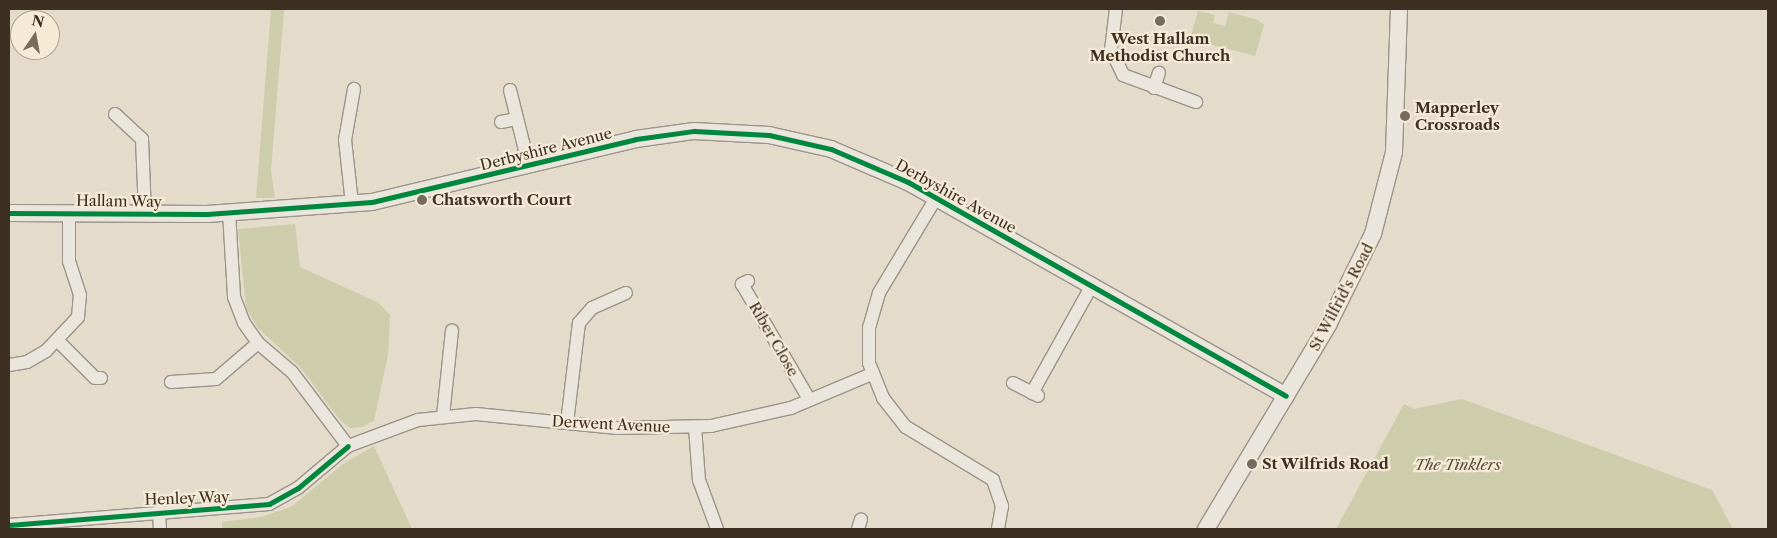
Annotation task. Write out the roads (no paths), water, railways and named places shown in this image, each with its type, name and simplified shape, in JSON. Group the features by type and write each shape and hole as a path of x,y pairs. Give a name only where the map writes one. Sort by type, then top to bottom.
{"street":[{"path":"1116,9 1111,42 1115,64 1134,82 1196,102"},
{"name":"St Wilfrid's Road","path":"1206,529 1355,276 1379,216 1396,126 1399,9"},
{"path":"1154,88 1158,73"},
{"path":"352,204 345,140 354,88"},
{"path":"510,90 529,166"},
{"path":"115,114 135,121 144,146 145,213"},
{"path":"502,122 517,118"},
{"name":"Derbyshire Avenue","path":"229,212 352,204 396,198 636,139 694,131 743,132 831,149 936,198 1286,396"},
{"path":"936,198 876,302 868,339 872,374 887,404 906,427 993,480 1002,506 998,529"},
{"path":"229,212 234,296 244,323 258,343 288,368 348,446"},
{"name":"Hallam Way","path":"9,213 229,212"},
{"path":"9,365 37,358 58,341 74,323 80,302 69,268 69,213"},
{"name":"Riber Close","path":"748,281 742,284 809,399"},
{"path":"1013,383 1035,394 1092,285"},
{"path":"567,423 579,323 592,308 626,293"},
{"path":"443,416 452,330"},
{"path":"58,341 94,378 101,378"},
{"path":"172,382 216,379 258,343"},
{"name":"Derwent Avenue","path":"348,446 398,424 443,416 493,415 567,423 695,427 748,420 809,399 872,374"},
{"path":"695,427 699,480 716,529"},
{"name":"Henley Way","path":"9,525 27,527 159,511 269,504 298,488 348,446"},
{"path":"159,511 160,529"}],"place":[{"name":"West Hallam Methodist Church","path":"1160,21"},
{"name":"Mapperley Crossroads","path":"1405,116"},
{"name":"Chatsworth Court","path":"422,200"},
{"name":"St Wilfrids Road","path":"1252,464"}],"park label":[{"name":"The Tinklers","path":"1458,465"}]}
